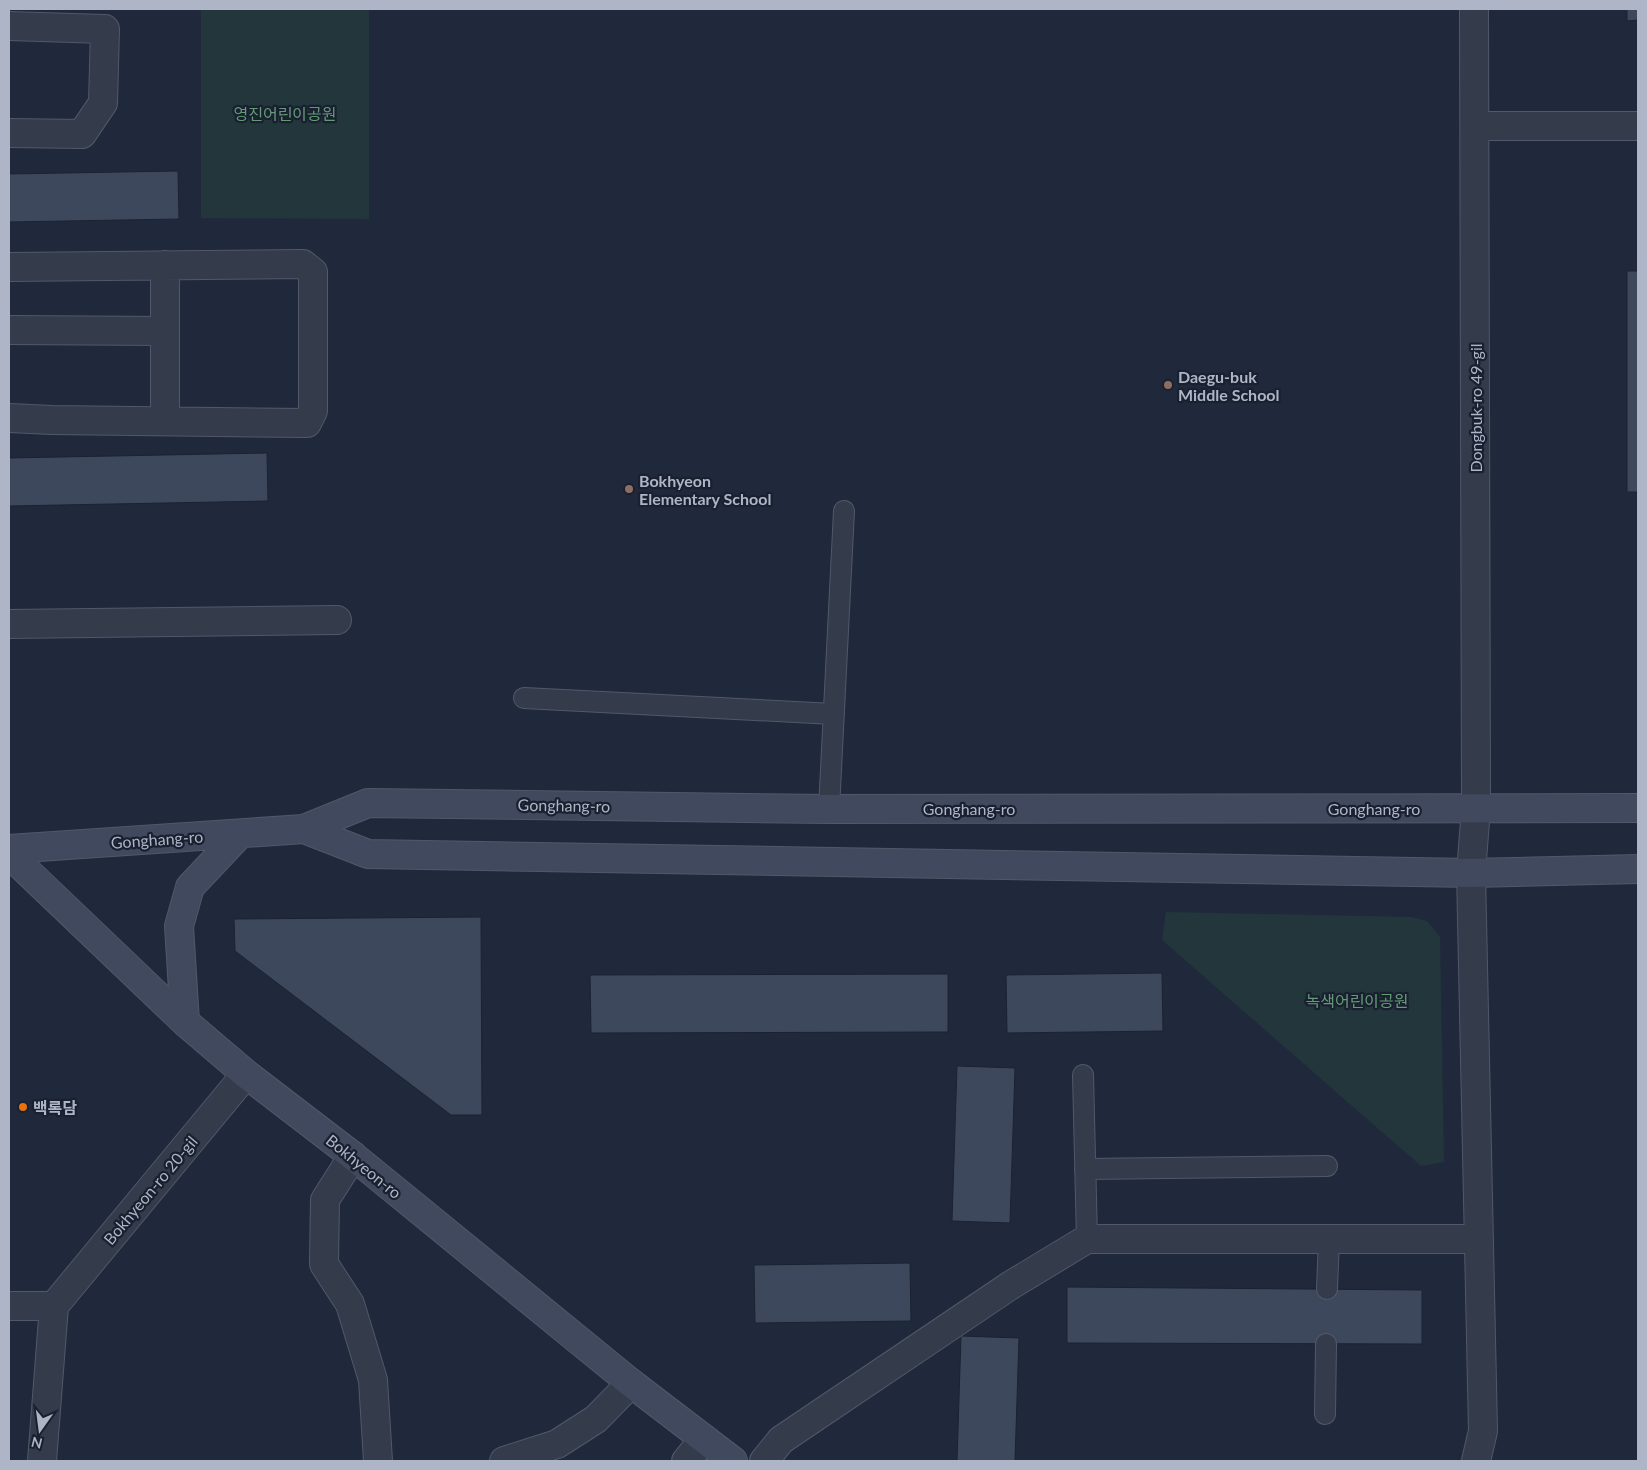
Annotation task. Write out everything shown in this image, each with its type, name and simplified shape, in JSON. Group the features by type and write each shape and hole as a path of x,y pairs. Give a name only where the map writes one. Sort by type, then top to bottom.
{"main road":[{"name":"Gonghang-ro","path":"9,849 304,829 368,803 829,809 1638,808"},
{"name":"Gonghang-ro","path":"304,829 368,854 1471,873 1638,869"},
{"path":"185,1022 179,926 190,887 240,834"},
{"name":"Bokhyeon-ro","path":"9,854 185,1022 246,1074 353,1156 631,1383 733,1461"}],"street":[{"name":"Dongbuk-ro 49-gil","path":"1474,9 1476,808 1471,873 1483,1432 1476,1461"},
{"path":"9,26 105,29 103,103 82,134 9,133"},
{"path":"1475,126 1638,126"},
{"path":"9,267 303,264 313,272 313,411 307,423 9,418"},
{"path":"165,265 166,421"},
{"path":"9,330 165,331"},
{"path":"9,624 337,620"},
{"name":"Bokhyeon-ro 20-gil","path":"54,1306 246,1074"},
{"path":"353,1156 325,1200 324,1264 350,1304 373,1380 378,1461"},
{"path":"764,1461 781,1440 1012,1285 1087,1239 1479,1239"},
{"path":"9,1306 54,1306 42,1461"},
{"path":"504,1461 557,1444 596,1419 631,1383"},
{"path":"686,1461 704,1438"}],"lane":[{"path":"829,809 844,511"},
{"path":"524,698 834,714"},
{"path":"1083,1075 1087,1239"},
{"path":"1085,1169 1327,1166"},
{"path":"1327,1289 1329,1239"},
{"path":"1325,1414 1326,1344"}],"green space":[{"name":"영진어린이공원","path":"201,9 369,9 369,219 201,218"},
{"name":"녹색어린이공원","path":"1166,912 1411,917 1427,921 1440,937 1444,1162 1421,1166 1162,940"}],"building":[{"path":"1627,9 1638,9 1638,20 1627,21"},
{"path":"178,171 179,219 9,222 9,174"},
{"path":"1627,271 1638,271 1638,492 1627,492"},
{"path":"267,453 268,501 9,506 9,458"},
{"path":"481,917 482,1115 451,1115 235,951 234,919"},
{"path":"1162,973 1163,1031 1007,1033 1006,975"},
{"path":"948,974 948,1032 591,1033 590,975"},
{"path":"957,1066 1015,1068 1010,1223 952,1221"},
{"path":"910,1263 911,1321 755,1323 754,1265"},
{"path":"1067,1287 1422,1290 1422,1344 1067,1343"},
{"path":"961,1336 1019,1338 1015,1461 957,1461"}],"place":[{"name":"Daegu-buk Middle School","path":"1168,385"},
{"name":"Bokhyeon Elementary School","path":"629,489"},
{"name":"백록담","path":"23,1107"}]}
